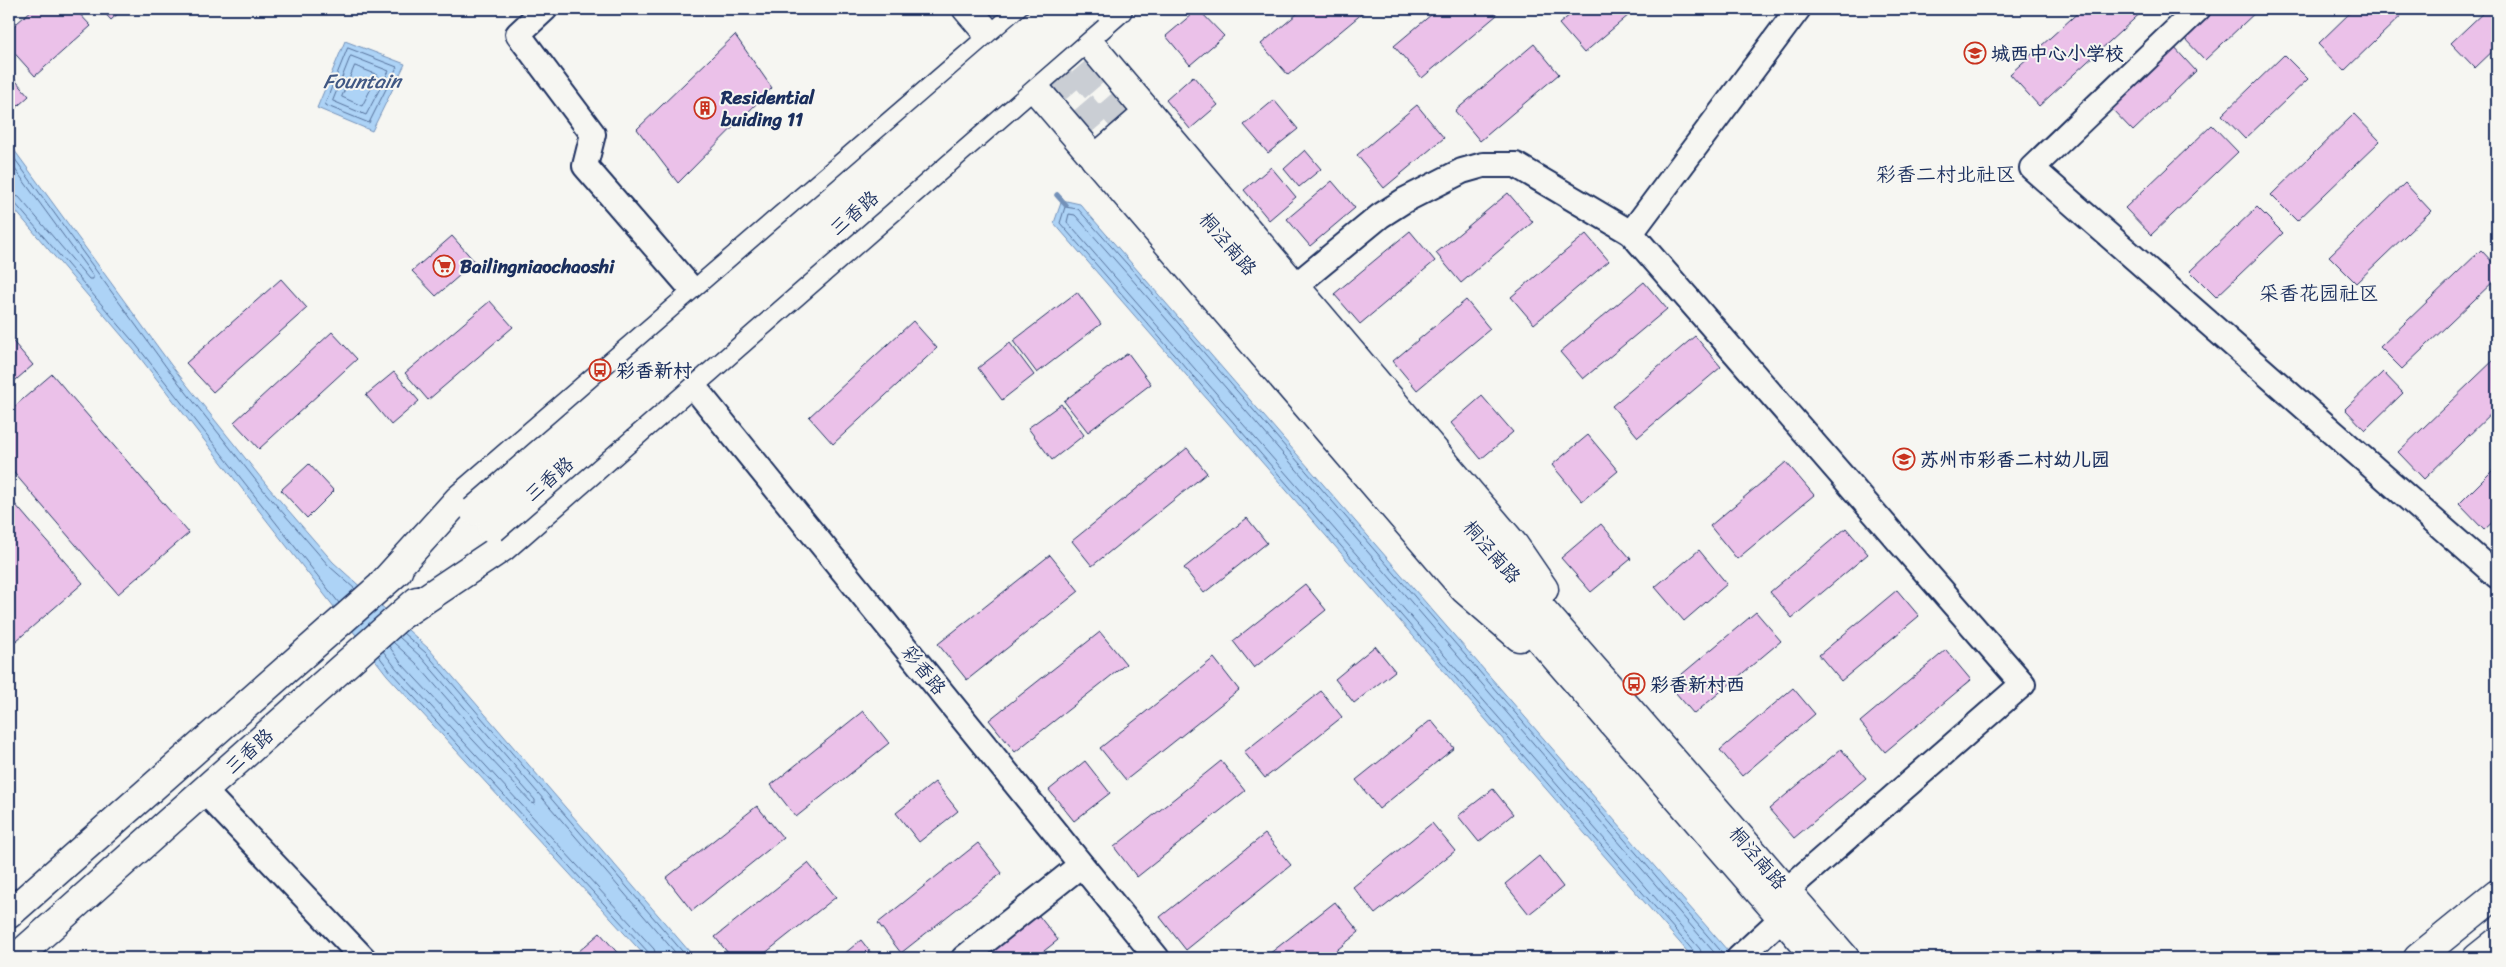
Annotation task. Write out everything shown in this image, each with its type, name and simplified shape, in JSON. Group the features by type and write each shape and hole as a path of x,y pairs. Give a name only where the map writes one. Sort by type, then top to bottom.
{"main road":[{"path":"966,9 1464,589 1608,700"},
{"path":"382,584 459,499 1027,9"},
{"name":"三香路","path":"16,958 402,615 483,520 1053,9"},
{"path":"1060,9 1514,545 1608,700"},
{"name":"三香路","path":"9,914 382,584 483,520 1089,9"},
{"path":"402,615 504,546 1118,9"},
{"path":"1095,159 1148,113"},
{"name":"桐泾南路","path":"1134,150 1459,514 1608,700 1784,904 1845,958"},
{"path":"2418,958 2497,894"},
{"name":"桐泾南路","path":"1784,904 1817,958"},
{"path":"2477,958 2497,942"}],"street":[{"path":"545,9 518,34 593,134 585,166 696,294"},
{"path":"2198,9 2032,168 2497,576"},
{"path":"1631,232 1787,13"},
{"path":"1295,286 1380,216 1436,184 1462,171 1483,165 1516,165 1631,232 2023,684 1784,904 1739,958"},
{"name":"彩香路","path":"690,382 1157,958"},
{"path":"204,792 363,958"},
{"path":"964,958 1081,864"}],"water":[{"name":"Fountain","path":"345,41 405,64 372,131 317,108"},
{"path":"9,143 171,365 269,488 333,562 429,649 695,958 647,958 387,675 134,350 9,203"},
{"path":"1062,200 1080,204 1734,958 1693,958 1054,223"}],"building":[{"path":"33,9 75,9 91,26 35,76 9,47 9,30"},
{"path":"101,9 123,9 111,20"},
{"path":"1198,9 1224,36 1190,65 1166,36"},
{"path":"1303,9 1361,9 1364,12 1288,75 1261,44"},
{"path":"1438,9 1492,9 1497,15 1422,78 1394,46"},
{"path":"1577,9 1636,9 1584,53 1559,24"},
{"path":"2082,9 2145,9 2039,106 2010,74"},
{"path":"2209,9 2259,9 2205,60 2181,35"},
{"path":"2354,9 2408,9 2344,71 2318,44"},
{"path":"2487,9 2497,9 2497,47 2475,68 2451,43"},
{"name":"Residential buiding 11","path":"735,35 772,88 678,183 637,129"},
{"path":"1534,44 1559,74 1480,141 1455,111"},
{"path":"2172,45 2196,71 2133,131 2109,106"},
{"path":"2284,55 2308,79 2245,139 2222,115"},
{"path":"9,73 29,96 9,114"},
{"path":"1193,76 1218,105 1190,129 1166,100"},
{"path":"1274,100 1298,129 1268,153 1244,125"},
{"path":"1417,105 1444,138 1384,188 1357,155"},
{"path":"2354,114 2380,141 2297,221 2271,195"},
{"path":"2212,125 2238,152 2151,235 2125,208"},
{"path":"1305,150 1321,169 1299,187 1284,169"},
{"path":"1271,167 1296,197 1269,220 1244,190"},
{"path":"1332,181 1355,208 1310,246 1287,219"},
{"path":"2405,183 2431,211 2356,283 2329,256"},
{"path":"1508,193 1533,222 1461,283 1436,253"},
{"path":"2257,207 2283,233 2216,297 2190,271"},
{"path":"1410,231 1435,261 1360,324 1334,294"},
{"path":"1586,234 1609,261 1534,324 1511,297"},
{"name":"Bailingniaochaoshi","path":"452,236 475,262 436,296 412,271"},
{"path":"2481,250 2497,267 2497,278 2402,369 2380,347"},
{"path":"281,279 307,308 213,392 186,363"},
{"path":"1644,282 1667,309 1583,379 1560,352"},
{"path":"1077,292 1101,324 1037,373 1013,341"},
{"path":"1466,300 1490,329 1417,390 1393,361"},
{"path":"490,301 513,327 428,400 405,373"},
{"path":"913,321 937,348 833,444 809,417"},
{"path":"332,332 357,359 259,449 234,422"},
{"path":"1695,336 1721,367 1638,437 1612,406"},
{"path":"9,337 33,365 9,386"},
{"path":"1010,343 1034,375 1002,400 978,368"},
{"path":"1128,353 1151,384 1088,432 1064,401"},
{"path":"2497,357 2497,408 2424,479 2398,452"},
{"path":"394,372 419,401 391,425 366,395"},
{"path":"2383,372 2403,393 2365,430 2345,409"},
{"path":"52,374 189,533 118,594 9,467 9,411"},
{"path":"1482,396 1513,432 1481,459 1451,423"},
{"path":"1061,404 1084,435 1052,460 1028,428"},
{"path":"1588,435 1618,471 1582,501 1552,465"},
{"path":"1187,448 1207,473 1092,566 1072,541"},
{"path":"1786,462 1814,495 1737,559 1710,526"},
{"path":"309,464 334,491 307,518 281,490"},
{"path":"2497,466 2497,518 2484,530 2459,504"},
{"path":"15,504 83,583 9,647 9,509"},
{"path":"1247,518 1267,543 1204,593 1184,568"},
{"path":"1601,524 1631,559 1591,592 1561,558"},
{"path":"1846,528 1868,554 1792,618 1770,592"},
{"path":"1699,550 1727,584 1684,621 1655,587"},
{"path":"1050,555 1079,591 967,680 938,644"},
{"path":"1305,584 1326,610 1254,668 1233,641"},
{"path":"1897,590 1919,616 1841,681 1819,655"},
{"path":"1756,612 1781,641 1694,714 1669,685"},
{"path":"1100,632 1126,664 1015,752 989,720"},
{"path":"1375,646 1395,671 1354,703 1335,679"},
{"path":"1946,650 1971,680 1885,752 1860,722"},
{"path":"1214,658 1239,690 1126,780 1100,748"},
{"path":"1793,688 1815,714 1742,776 1720,750"},
{"path":"1321,691 1342,717 1265,778 1244,752"},
{"path":"863,711 889,743 796,817 771,785"},
{"path":"1431,720 1454,748 1379,809 1356,780"},
{"path":"1841,749 1866,778 1794,838 1769,809"},
{"path":"1085,761 1110,793 1074,821 1049,790"},
{"path":"1221,761 1245,791 1137,877 1114,847"},
{"path":"935,782 958,811 919,842 896,813"},
{"path":"1493,789 1513,814 1479,842 1458,816"},
{"path":"757,806 783,838 692,911 666,878"},
{"path":"1432,823 1455,851 1375,914 1353,887"},
{"path":"1265,834 1291,865 1186,950 1160,917"},
{"path":"978,843 1002,873 901,953 878,923"},
{"path":"1539,856 1563,887 1529,914 1505,884"},
{"path":"808,863 836,897 759,958 732,958 715,937"},
{"path":"1335,902 1359,932 1327,958 1264,958"},
{"path":"1035,911 1058,940 1035,958 975,958"},
{"path":"600,933 622,958 571,958"},
{"path":"861,940 875,958 839,958"}],"waterway":[{"path":"1057,195 1066,205"}],"tunnel":[{"path":"999,9 1125,156"},
{"path":"1050,36 1142,143"}],"place":[{"name":"城西中心小学校","path":"1975,53"},
{"name":"Residential buiding 11","path":"705,108"},
{"name":"Bailingniaochaoshi","path":"444,266"},
{"name":"彩香新村","path":"600,370"},
{"name":"苏州市彩香二村幼儿园","path":"1904,459"},
{"name":"彩香新村西","path":"1634,684"}],"district":[{"name":"彩香二村北社区","path":"1946,174"},
{"name":"采香花园社区","path":"2319,293"}]}
